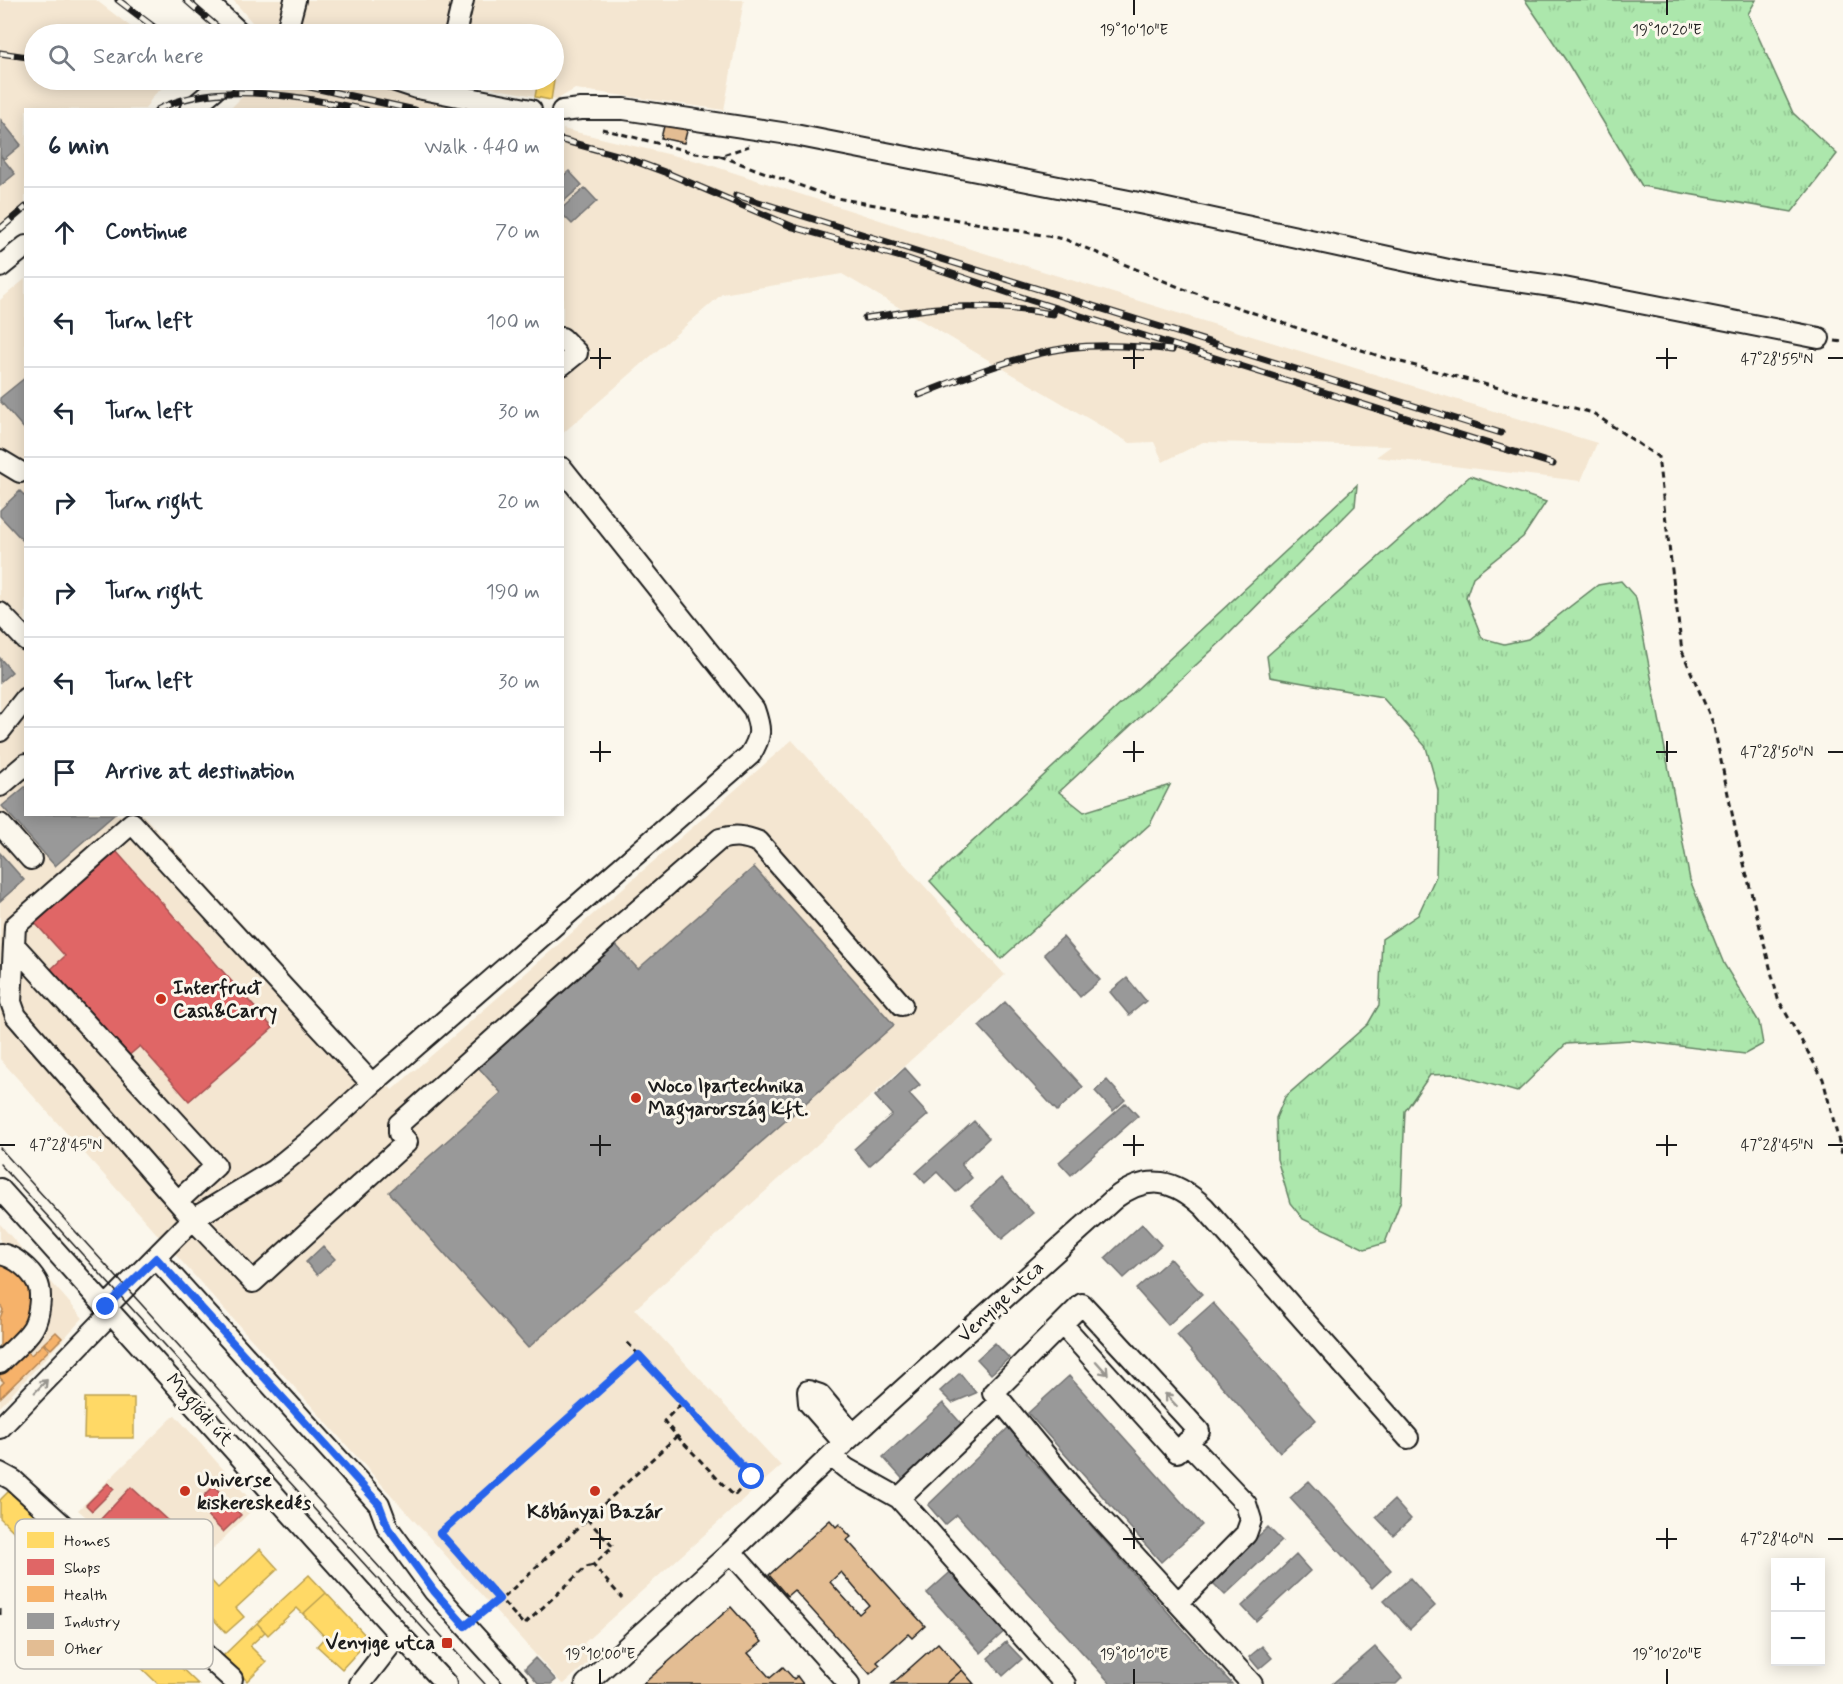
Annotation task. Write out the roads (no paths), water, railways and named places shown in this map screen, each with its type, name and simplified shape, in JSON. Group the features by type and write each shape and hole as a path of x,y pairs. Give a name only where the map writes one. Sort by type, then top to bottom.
{"street":[{"path":"205,0 230,24"},
{"path":"289,24 295,0"},
{"path":"456,24 460,0"},
{"path":"192,108 214,90"},
{"path":"458,90 524,108"},
{"path":"564,111 624,109 724,123 1143,204 1467,274 1559,287 1819,338"},
{"path":"0,267 24,248"},
{"path":"564,340 576,353 564,363"},
{"path":"0,460 20,472"},
{"path":"0,1428 193,1219 274,1170 313,1138 750,754 759,740 759,724 754,709 564,471"},
{"path":"0,613 24,638"},
{"path":"0,731 24,701"},
{"path":"0,786 24,766"},
{"path":"372,1084 132,823 15,926 11,1002 16,1016 193,1219 253,1282 407,1142 399,1133 399,1124 720,840 734,835 759,842 902,1005"},
{"path":"0,824 31,859"},
{"path":"14,945 216,1166 178,1202"},
{"name":"Venyige utca","path":"586,1684 843,1445 1116,1198 1139,1183 1173,1185 1194,1198 1408,1438"},
{"name":"Maglódi út","path":"0,1189 446,1684"},
{"path":"0,1254 7,1255 24,1266 38,1283 39,1305 33,1328 0,1363"},
{"path":"156,1258 379,1504 388,1528 434,1591 518,1684"},
{"path":"993,1393 1062,1324 1082,1304 1199,1431 1177,1452 1062,1324"},
{"path":"899,1498 1001,1401 1071,1486 1252,1684"},
{"path":"1178,1603 1246,1534 1251,1520 1246,1504 1187,1443"},
{"path":"843,1445 847,1469 899,1498 1065,1684"},
{"path":"0,1473 13,1480 56,1519"},
{"path":"731,1551 849,1684"},
{"path":"360,1684 399,1634"},
{"path":"213,1662 232,1679"}],"tram line":[{"path":"0,1148 485,1684"},
{"path":"0,1164 430,1636"}],"railway":[{"path":"118,0 150,24"},
{"path":"186,0 214,24"},
{"path":"0,53 24,57"},
{"path":"324,90 406,108"},
{"path":"162,108 181,100 233,93 288,96 356,108"},
{"path":"564,141 624,157 667,173 793,227 908,259 1030,300 1553,464"},
{"path":"736,195 1501,433"},
{"path":"0,229 24,209"},
{"path":"865,318 953,307 1011,309 1053,314"},
{"path":"919,395 1010,361 1067,348 1120,346 1172,350"}],"place":[{"name":"Interfruct Cash&Carry","path":"161,999"},
{"name":"Woco Ipartechnika Magyarország Kft.","path":"636,1098"},
{"name":"Universe kiskereskedés","path":"185,1491"},
{"name":"Kőbányai Bazár","path":"595,1491"},
{"name":"Venyige utca","path":"447,1643"}]}
